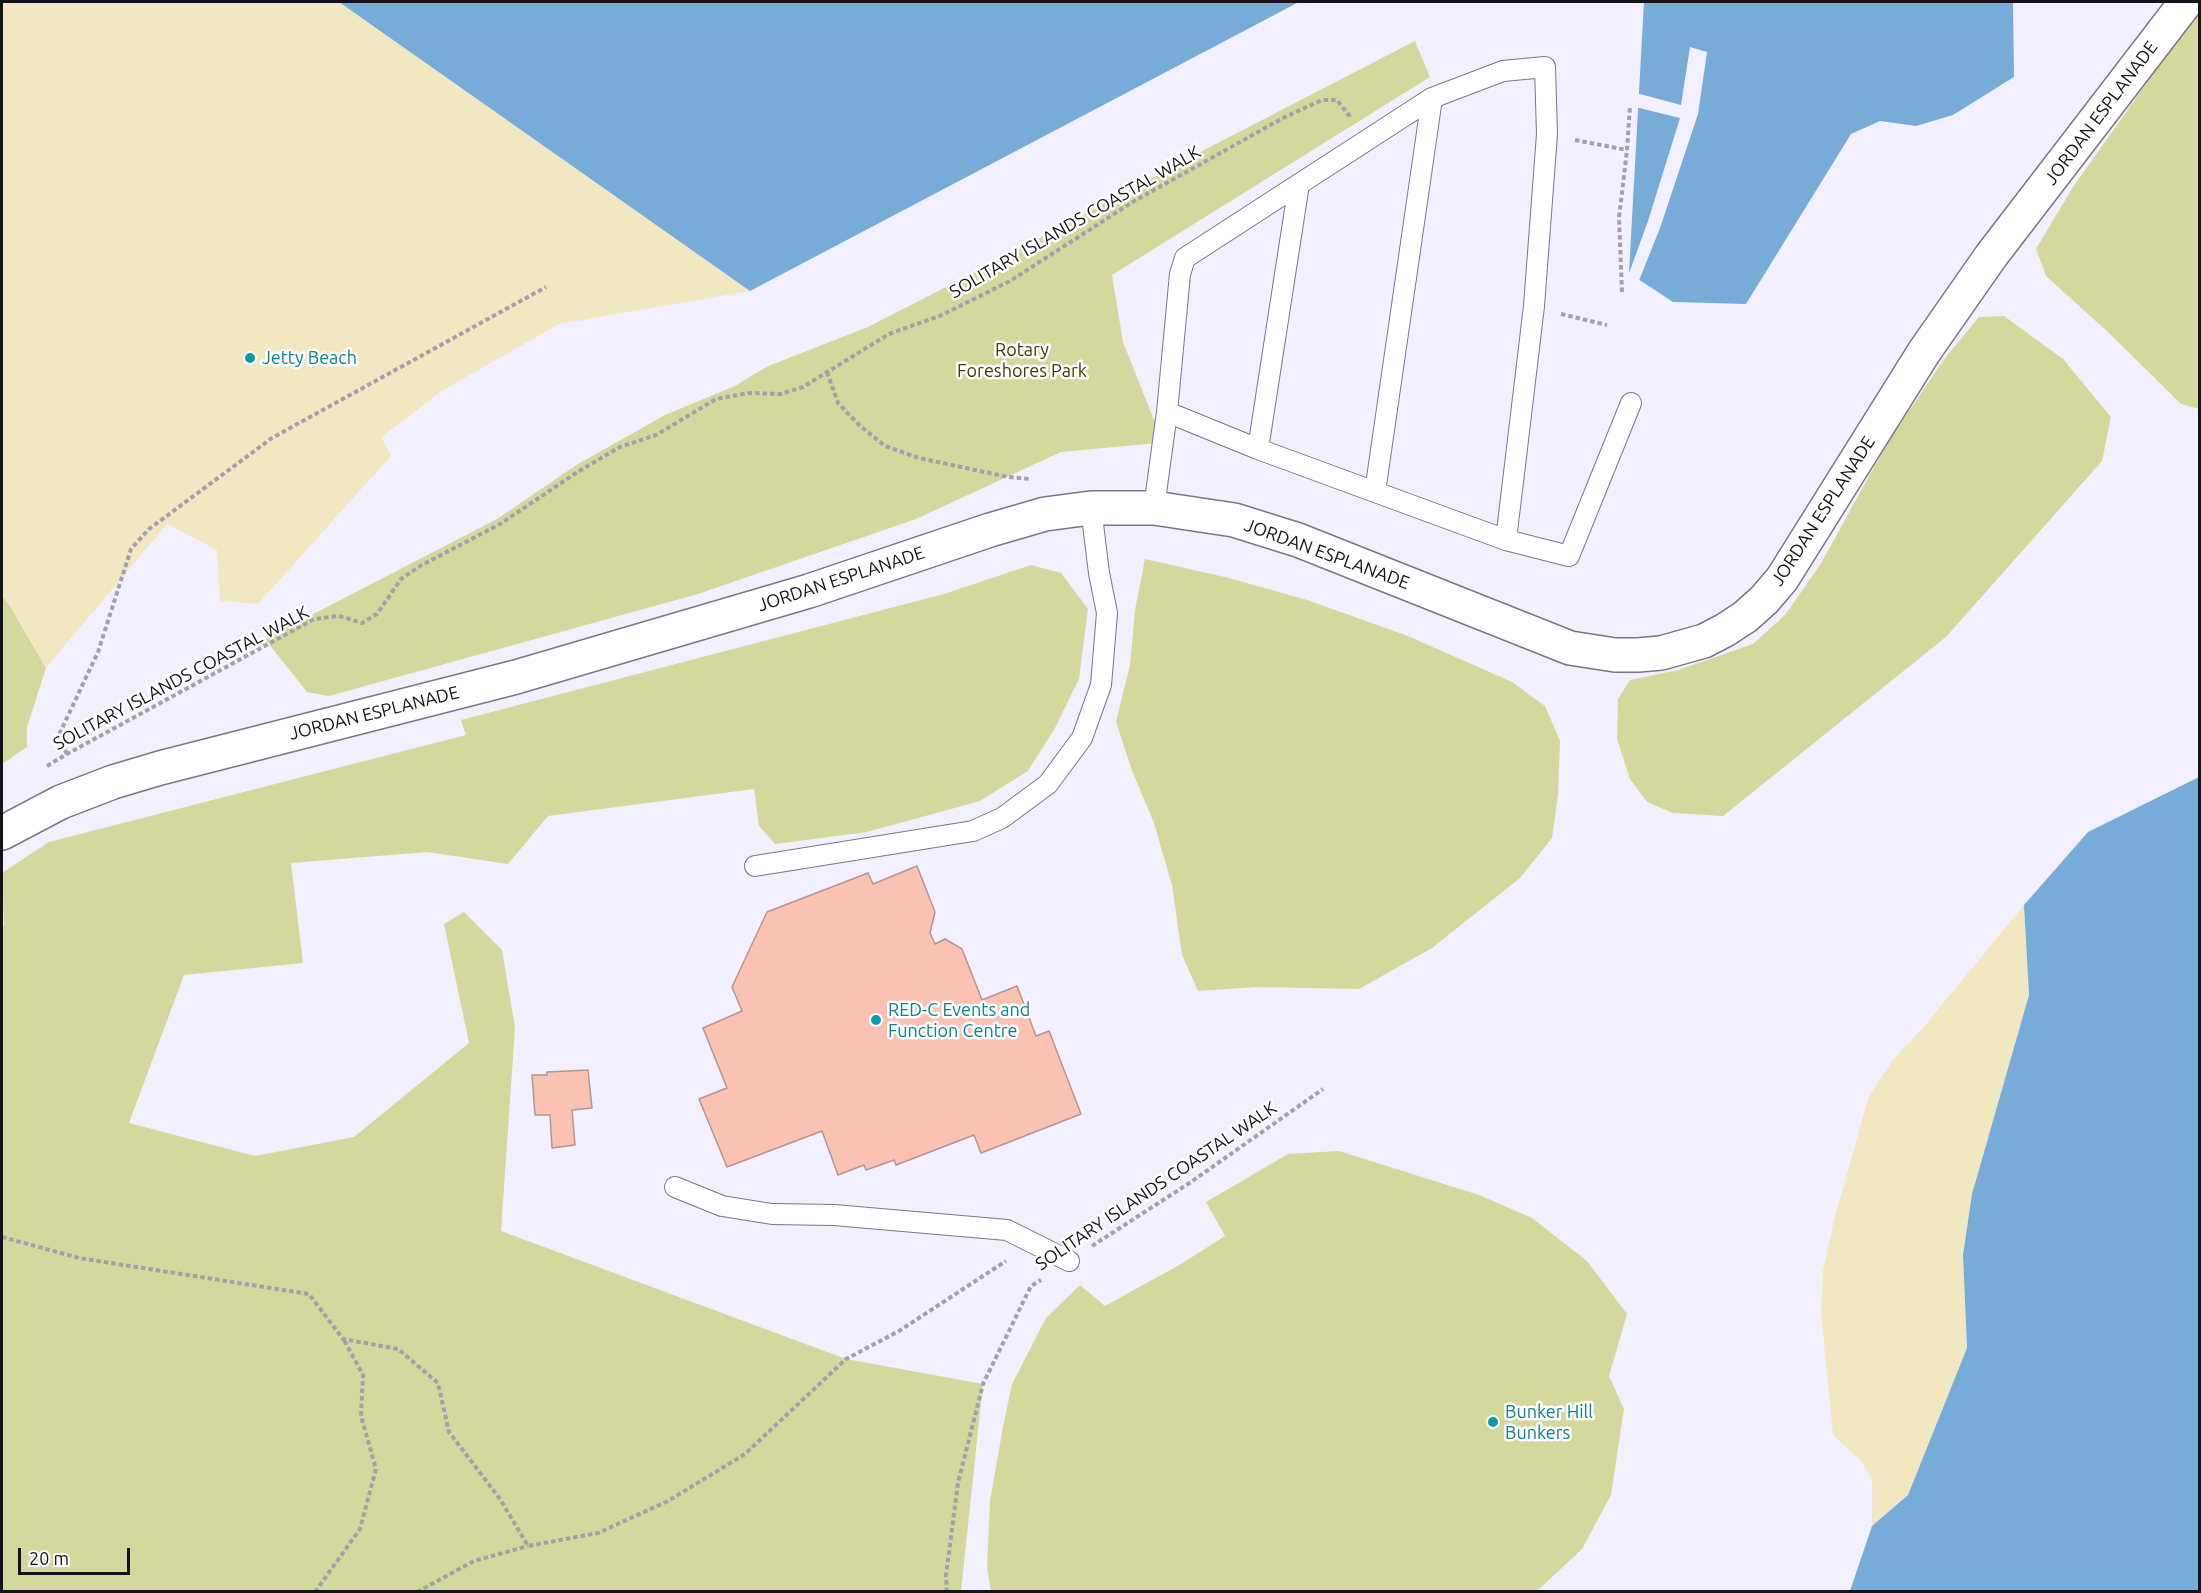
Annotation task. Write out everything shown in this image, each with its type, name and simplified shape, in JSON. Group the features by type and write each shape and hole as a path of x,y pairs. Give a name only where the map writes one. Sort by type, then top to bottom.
{"street":[{"name":"JORDAN ESPLANADE","path":"2,833 61,802 113,782 516,677 809,591 1045,514 1091,508 1154,508 1234,520 1298,540 1570,648 1615,655 1638,655 1661,653 1704,641 1745,617 1782,579 1931,342 1991,256 2186,2"}],"lane":[{"path":"1154,508 1167,412 1180,274 1185,258 1432,98 1503,70 1545,67 1547,134 1534,306 1506,540"},
{"path":"1375,492 1432,98"},
{"path":"1258,449 1299,184"},
{"path":"1167,412 1258,449 1506,540 1569,556 1631,403"},
{"path":"755,866 973,831 1002,818 1048,784 1082,738 1101,684 1107,613 1099,573 1091,508"},
{"path":"675,1187 722,1206 772,1214 834,1215 1007,1230 1070,1261"}],"path":[{"name":"SOLITARY ISLANDS COASTAL WALK","path":"39,772 67,754 314,618 339,616 362,622 377,615 401,579 420,566 500,524 579,471 620,447 656,435 716,399 749,393 781,394 803,387 889,334 942,315 1010,281 1131,202 1283,118 1322,100 1337,100 1368,139"},
{"path":"1622,292 1619,219 1630,106"},
{"path":"1587,142 1627,150"},
{"path":"67,754 58,738 98,652 131,549 149,529 272,438 546,287"},
{"path":"1564,315 1607,325"},
{"path":"827,372 838,403 858,425 885,446 919,458 1008,477 1040,480"},
{"name":"SOLITARY ISLANDS COASTAL WALK","path":"947,1592 946,1575 958,1483 983,1384 1031,1286 1191,1182 1323,1089"},
{"path":"2,1237 79,1258 309,1294 343,1339 363,1375 361,1416 376,1469 360,1528 315,1592"},
{"path":"417,1592 474,1561 528,1546 598,1533 668,1501 745,1454 846,1359 899,1331 1034,1243"},
{"path":"343,1339 398,1349 438,1383 449,1432 500,1499 528,1546"}],"green space":[{"path":"2199,9 2199,409 2181,404 2109,333 2046,276 2036,249 2073,187"},
{"name":"Rotary Foreshores Park","path":"1415,41 1430,77 1112,275 1123,342 1154,420 1168,442 1061,452 916,519 698,594 329,696 307,692 265,639 497,519 578,464 665,415 735,386 766,367 868,327"},
{"path":"2004,316 2063,359 2111,417 2102,461 1946,637 1723,816 1673,813 1647,802 1630,779 1617,739 1618,699 1630,680 1678,670 1753,644 1785,615 1820,565 1889,440 1945,358 1979,317"},
{"path":"1145,559 1229,578 1307,600 1408,636 1512,682 1545,706 1560,741 1558,795 1552,838 1520,878 1432,948 1359,989 1256,987 1198,991 1182,955 1172,885 1154,823 1131,768 1116,722 1130,665 1135,610"},
{"path":"1031,565 1061,573 1088,609 1079,679 1055,728 1028,771 980,801 867,832 775,844 759,826 754,789 548,816 508,864 427,852 291,863 303,963 184,975 129,1123 255,1156 354,1137 469,1043 444,924 464,912 502,950 515,1028 501,1231 846,1359 983,1384 961,1591 2,1591 2,927 4,926 2,873 49,842 466,735 461,720 944,594"},
{"path":"2,596 9,604 46,668 27,727 27,747 2,764"},
{"path":"1339,1151 1479,1195 1532,1218 1587,1261 1627,1314 1609,1376 1624,1409 1611,1495 1582,1549 1537,1591 991,1591 987,1568 990,1501 1003,1427 1012,1384 1046,1318 1080,1285 1105,1306 1181,1264 1225,1236 1206,1202 1288,1154"}],"sand":[{"name":"Jetty Beach","path":"2,2 339,2 750,291 559,324 440,392 382,437 391,456 258,604 220,601 217,550 167,524 46,668 9,604 2,596"},
{"path":"2024,905 2029,995 1972,1194 1963,1255 1967,1348 1908,1495 1872,1526 1872,1479 1863,1463 1833,1435 1821,1312 1823,1271 1834,1220 1869,1096 1894,1058 1922,1029"}],"water":[{"path":"339,2 1299,2 750,291"},
{"path":"1644,2 2013,2 2014,77 1953,115 1916,126 1880,121 1851,134 1746,304 1673,302 1629,273"},
{"path":"2199,777 2199,1591 1850,1591 1872,1526 1908,1495 1967,1348 1963,1255 1972,1194 2029,995 2024,905 2088,832"}],"pier":[{"path":"1690,47 1707,52 1698,114 1660,228 1638,283 1628,276 1648,221 1680,118 1635,107 1636,93 1681,105"}],"building":[{"name":"RED-C Events and Function Centre","path":"917,866 935,912 930,933 935,944 945,939 962,949 982,1000 1017,986 1036,1036 1049,1031 1081,1114 981,1153 974,1135 896,1165 894,1160 866,1170 864,1165 838,1175 822,1131 727,1167 699,1099 727,1088 703,1028 742,1011 732,987 767,912 868,873 873,884"},
{"path":"588,1070 592,1108 572,1110 575,1145 552,1148 550,1115 535,1115 532,1075"}],"place":[{"name":"Jetty Beach","path":"250,358"},
{"name":"RED-C Events and Function Centre","path":"876,1020"},
{"name":"Bunker Hill Bunkers","path":"1493,1422"}]}
